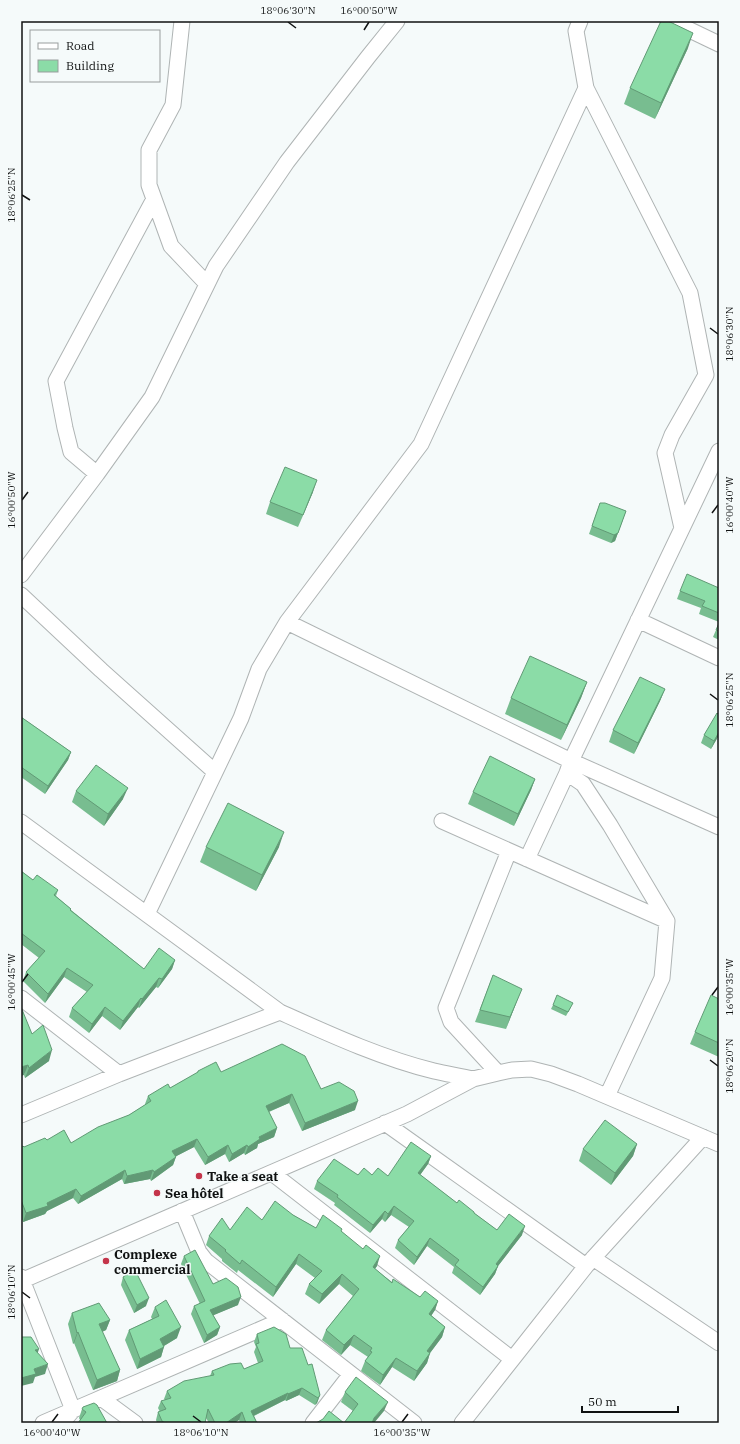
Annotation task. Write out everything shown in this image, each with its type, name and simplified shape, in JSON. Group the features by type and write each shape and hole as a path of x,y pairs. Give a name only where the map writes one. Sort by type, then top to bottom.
{"street":[{"path":"182,21 173,105 149,150 149,185 171,246 207,284"},
{"path":"21,575 97,474 152,397 216,266 287,162 397,21"},
{"path":"580,21 576,31 586,88 690,293 706,375 672,435 665,453 682,528"},
{"path":"671,21 719,44"},
{"path":"147,914 240,718 259,669 287,622 421,444 586,88"},
{"path":"97,474 71,452 64,428 56,381 154,199"},
{"path":"527,859 638,620 719,451"},
{"path":"21,595 101,670 215,772"},
{"path":"638,620 719,658"},
{"path":"287,622 569,767 719,827"},
{"path":"569,767 583,784 606,819 667,921 662,978 607,1096"},
{"path":"442,821 667,921"},
{"path":"21,822 280,1012 318,1029 403,1062 434,1071 473,1079"},
{"path":"498,1073 451,1022 446,1008 509,851"},
{"path":"21,998 119,1074"},
{"path":"21,1115 119,1074 280,1012"},
{"path":"73,1410 22,1279 407,1114 473,1079 512,1070 531,1069 550,1074 607,1096 719,1144"},
{"path":"385,1123 590,1262 719,1343"},
{"path":"462,1423 590,1262 703,1137"},
{"path":"272,1172 512,1359"},
{"path":"182,1211 199,1252 206,1261 414,1423"},
{"path":"43,1423 282,1320"},
{"path":"313,1423 351,1374"},
{"path":"101,1398 135,1423"},
{"path":"62,1423 73,1410"}],"building":[{"path":"661,21 668,21 693,33 661,103 630,88"},
{"path":"285,467 317,480 303,515 270,502"},
{"path":"600,503 605,503 626,511 618,533 614,535 592,526"},
{"path":"687,574 719,588 719,613 702,606 705,601 680,591"},
{"path":"719,623 719,631 716,630"},
{"path":"530,656 587,682 567,725 511,698"},
{"path":"640,677 665,689 638,743 613,730"},
{"path":"717,713 719,715 719,732 714,741 704,735"},
{"path":"21,717 71,752 48,786 21,767"},
{"path":"490,756 535,779 518,814 473,792"},
{"path":"96,765 128,788 108,814 76,791"},
{"path":"228,803 284,832 262,875 206,847"},
{"path":"21,871 33,880 37,875 58,890 54,895 71,909 70,910 144,969 159,948 175,960 162,979 159,978 123,1021 105,1007 92,1024 72,1008 93,985 67,968 48,994 26,972 45,951 21,933"},
{"path":"493,975 522,989 510,1017 480,1010"},
{"path":"557,995 573,1003 568,1012 553,1005"},
{"path":"711,995 719,999 719,1043 695,1032"},
{"path":"21,1007 32,1034 43,1025 52,1050 29,1068 28,1065 21,1067"},
{"path":"282,1044 305,1056 321,1089 339,1082 354,1091 358,1101 305,1123 292,1094 266,1106 277,1128 259,1137 260,1139 248,1147 247,1145 232,1154 228,1145 208,1157 197,1139 172,1151 176,1157 154,1172 153,1170 127,1176 125,1170 81,1196 76,1189 47,1203 48,1206 26,1213 21,1200 21,1147 45,1138 47,1140 64,1130 71,1143 98,1127 129,1115 151,1101 148,1096 168,1084 170,1088 216,1062 221,1072"},
{"path":"605,1120 637,1144 615,1173 583,1149"},
{"path":"411,1142 431,1156 418,1173 457,1203 459,1200 497,1230 509,1214 525,1226 496,1264 498,1266 483,1287 455,1265 459,1260 430,1238 417,1257 398,1240 414,1221 394,1206 388,1214 385,1211 373,1225 337,1197 338,1195 317,1181 334,1159 358,1175 364,1168 372,1175 378,1168 388,1176"},
{"path":"275,1201 293,1215 316,1228 323,1215 342,1229 341,1231 363,1249 366,1245 380,1256 373,1267 392,1283 393,1279 420,1297 425,1291 438,1301 429,1314 445,1327 427,1351 430,1353 417,1371 396,1358 383,1375 365,1361 372,1352 370,1351 372,1348 354,1335 344,1345 326,1330 359,1289 342,1274 322,1294 309,1284 322,1271 299,1254 276,1287 242,1260 240,1264 209,1236 222,1218 230,1230 247,1207 262,1220"},
{"path":"195,1250 213,1284 226,1278 238,1287 241,1297 210,1310 220,1327 207,1335 194,1306 205,1301 184,1256"},
{"path":"135,1270 149,1298 137,1305 123,1277"},
{"path":"166,1300 181,1327 160,1339 164,1347 140,1359 129,1330 159,1316 155,1307"},
{"path":"99,1303 110,1320 99,1324 120,1370 97,1380 78,1332 77,1333 72,1313"},
{"path":"274,1327 286,1334 290,1348 302,1348 308,1365 312,1364 320,1395 318,1398 302,1388 288,1393 251,1411 257,1423 246,1423 242,1412 226,1423 215,1423 208,1409 205,1423 165,1423 162,1421 158,1412 166,1409 161,1401 171,1398 167,1391 184,1381 214,1375 212,1371 230,1364 241,1363 244,1369 263,1361 256,1344 259,1343 257,1334"},
{"path":"21,1337 31,1337 39,1349 35,1350 48,1364 34,1369 36,1374 21,1378"},
{"path":"356,1377 388,1402 374,1418 372,1423 344,1423 358,1404 345,1392"},
{"path":"94,1403 97,1405 107,1423 78,1423 86,1412 82,1409 83,1407"},
{"path":"329,1411 344,1423 316,1423 323,1419"}],"place":[{"name":"Take a seat","path":"199,1176"},
{"name":"Sea hôtel","path":"157,1193"},
{"name":"Complexe commercial","path":"106,1261"}]}
